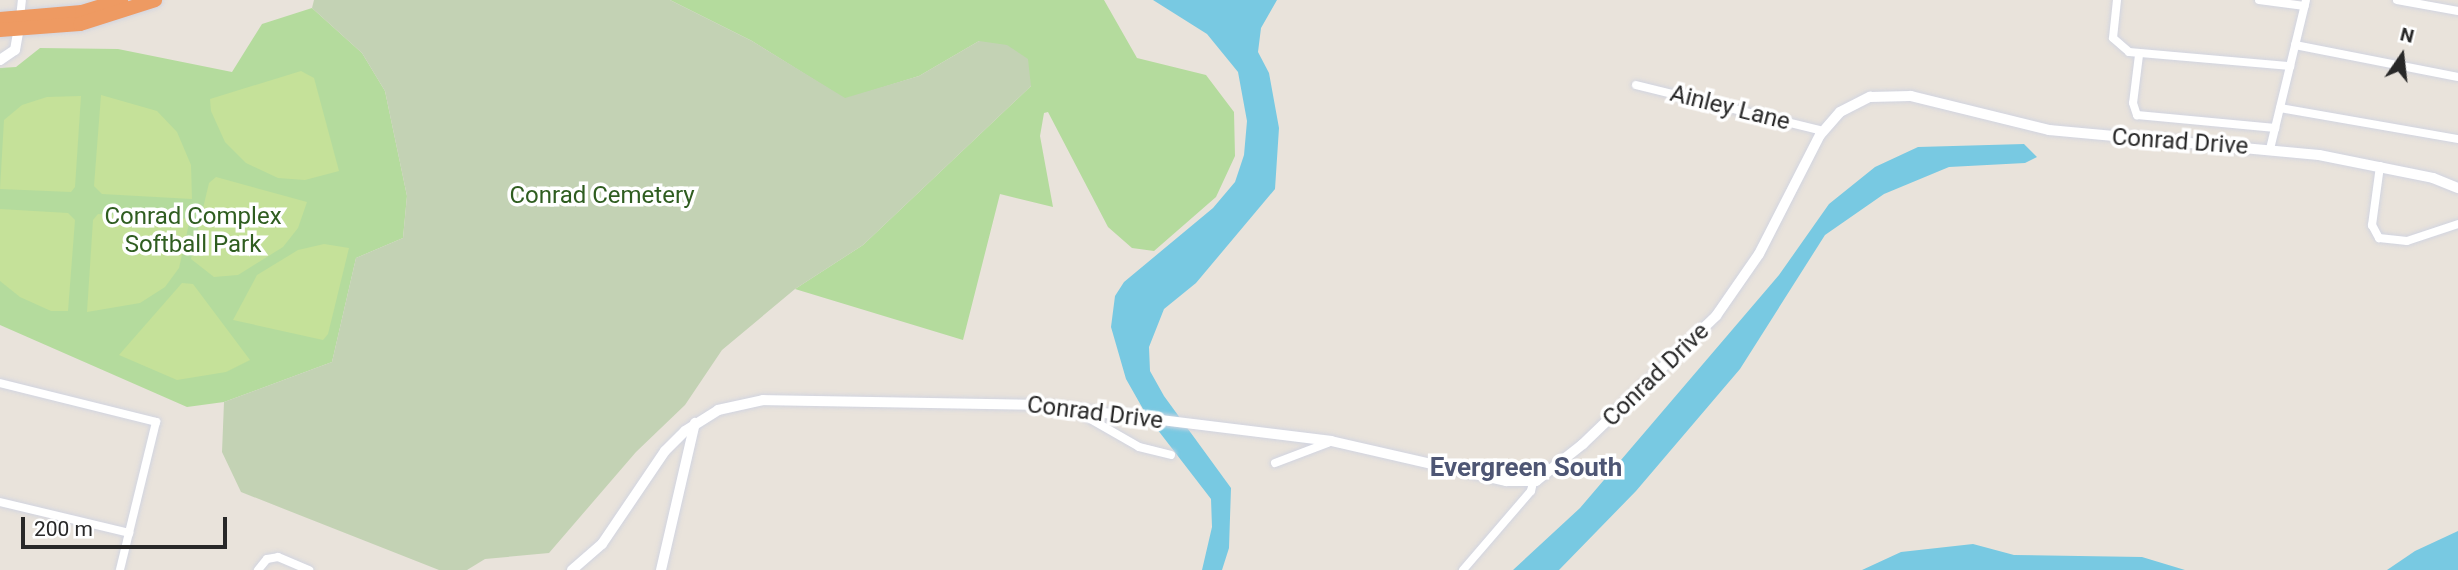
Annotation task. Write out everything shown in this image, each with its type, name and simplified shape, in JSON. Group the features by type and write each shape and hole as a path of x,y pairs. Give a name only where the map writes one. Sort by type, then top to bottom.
{"highway":[{"path":"0,30 82,12 121,0"},
{"path":"0,19 20,24 97,21 155,0"}],"main road":[{"path":"0,60 15,50 20,24"},
{"name":"Conrad Drive","path":"572,570 602,544 665,451 695,424 729,406 770,400 1009,403 1062,408 1131,419 1338,443 1506,481 1533,482 1583,444 1716,316 1759,254 1823,131 1860,101 1898,94 2049,130 2270,149 2380,166 2458,188"},
{"path":"661,570 695,424"}],"street":[{"path":"20,24 22,0"},
{"path":"2117,0 2113,38 2122,49 2139,55 2290,66"},
{"path":"2259,0 2305,3 2270,149"},
{"path":"2397,0 2458,11"},
{"path":"2295,45 2458,77"},
{"path":"2139,55 2133,103 2137,115 2276,128"},
{"name":"Ainley Lane","path":"1636,85 1823,131"},
{"path":"2280,108 2458,139"},
{"path":"2380,166 2372,225 2379,238 2407,241 2458,224"},
{"path":"0,383 156,422 120,570"},
{"path":"1062,408 1096,420 1139,447 1171,455"},
{"path":"1275,463 1315,446 1338,443"},
{"path":"1462,570 1531,491 1533,482"},
{"path":"0,502 129,533"},
{"path":"258,570 274,557 309,570"}],"green space":[{"name":"Conrad Cemetery","path":"314,0 670,0 752,41 845,98 919,76 979,41 1007,45 1028,59 1031,86 863,245 795,289 722,350 685,405 636,452 549,553 485,559 467,570 439,570 241,492 222,452 224,402 332,362 356,258 403,238 407,196 385,91 362,53 312,8"},
{"path":"670,0 1104,0 1137,58 1206,75 1234,112 1235,156 1216,197 1154,251 1132,248 1108,227 1048,112 1044,113 1040,136 1053,207 1000,194 963,340 795,289 863,245 1031,86 979,41 919,76 845,99 752,41"},
{"name":"Conrad Complex Softball Park","path":"312,8 362,53 385,91 407,196 403,238 356,258 332,362 224,402 187,407 0,325 0,68 16,67 40,48 118,49 232,72 262,24"},
{"path":"301,71 314,78 339,171 305,180 278,178 246,163 225,142 211,111 210,99"},
{"path":"101,95 157,111 177,132 191,165 192,199 102,194 94,186"},
{"path":"81,96 75,187 71,192 0,189 4,120 22,105 47,97"},
{"path":"216,177 307,202 298,228 283,247 238,275 214,277 191,259 209,183"},
{"path":"0,209 68,213 75,220 68,311 51,311 20,297 0,281"},
{"path":"98,214 190,219 179,268 165,287 140,303 87,312 93,220"},
{"path":"324,244 349,248 328,334 323,340 233,320 257,275 298,250"},
{"path":"182,283 193,284 250,360 226,372 177,380 119,355"}],"water":[{"path":"1153,0 1277,0 1261,28 1258,52 1269,73 1279,128 1275,189 1196,283 1164,309 1149,347 1150,371 1164,396 1231,488 1229,548 1222,570 1202,570 1212,527 1211,499 1147,416 1126,379 1111,327 1115,296 1124,282 1213,208 1235,182 1244,155 1247,121 1238,72 1207,34"},
{"path":"2024,144 2037,157 2025,163 1949,167 1884,194 1825,235 1740,369 1636,491 1559,570 1513,570 1580,508 1779,275 1829,204 1875,167 1918,147"},
{"path":"2458,531 2458,570 2387,570 2415,551"},
{"path":"1973,544 2014,555 2142,557 2185,570 1862,570 1901,552"}],"district":[{"name":"Evergreen South","path":"1526,468"}]}
